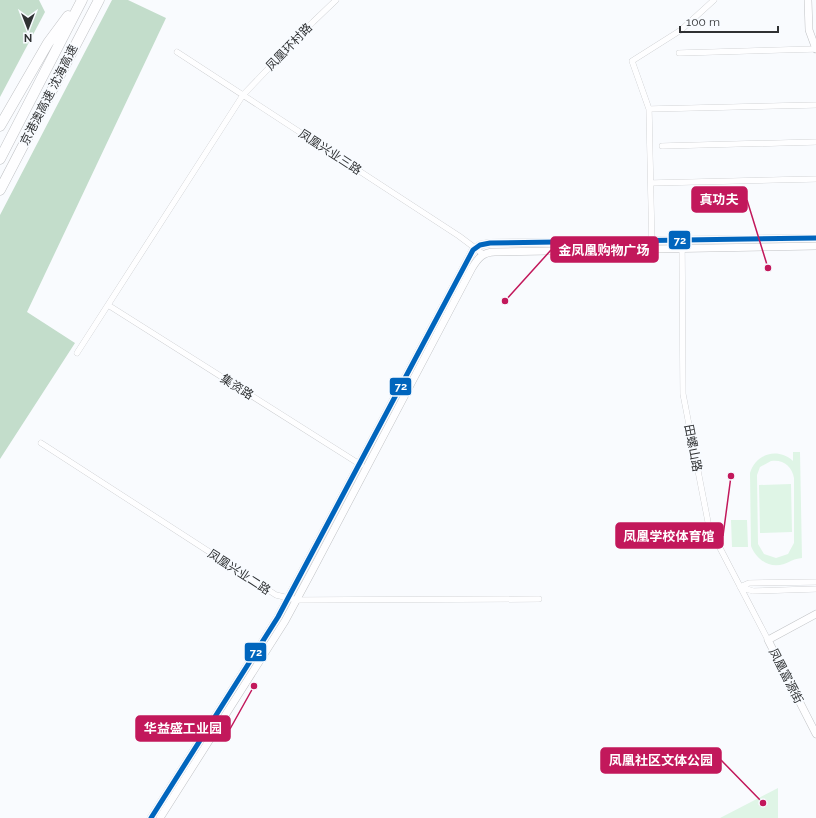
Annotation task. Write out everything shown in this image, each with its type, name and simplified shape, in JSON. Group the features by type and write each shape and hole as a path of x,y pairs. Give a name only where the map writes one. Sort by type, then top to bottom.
{"highway":[{"path":"0,126 48,43 81,0"},
{"name":"京港澳高速 沈海高速","path":"0,159 81,0"},
{"name":"京港澳高速 沈海高速","path":"0,190 98,0"}],"street":[{"name":"凤凰环村路","path":"77,353 243,95 336,0"},
{"path":"652,249 649,108 632,61 681,30 714,0"},
{"path":"679,53 816,49 809,30 808,0"},
{"name":"凤凰兴业三路","path":"177,52 483,254"},
{"path":"649,108 816,105"},
{"path":"662,146 816,142"},
{"path":"651,183 816,180"},
{"path":"151,818 278,617 465,264 475,248 483,244 490,243 816,238"},
{"name":"田螺山路","path":"682,240 683,394 709,527 768,640"},
{"path":"160,818 297,600 475,263 483,254 495,252 816,246"},
{"name":"集资路","path":"108,305 366,468"},
{"name":"凤凰兴业二路","path":"41,443 270,593 297,600 539,600"},
{"path":"740,587 749,583 816,582"},
{"path":"740,587 753,590 816,589"},
{"path":"768,640 816,614"},
{"name":"凤凰富源街","path":"768,640 816,734"}],"green space":[{"path":"0,0 39,0 45,12 0,97"},
{"path":"112,0 128,0 166,18 27,312 75,343 0,459 0,215"},
{"path":"793,452 800,452 802,558 784,564 768,564 756,555 751,546 750,473 757,461 768,455 780,454 793,461","holes":["771,461 786,464 791,470 794,478 794,543 788,554 776,558 764,554 758,544 757,475 760,467"]},
{"path":"791,484 792,532 760,533 759,485"},
{"path":"731,520 747,520 748,547 732,547"},
{"path":"778,788 778,818 720,818"}],"transit line":[{"name":"72","path":"151,818 278,617 473,250 480,245 490,243 816,238"}],"place":[{"name":"真功夫","path":"768,268"},
{"name":"金凤凰购物广场","path":"505,301"},
{"name":"凤凰学校体育馆","path":"731,476"},
{"name":"华益盛工业园","path":"254,686"},
{"name":"凤凰社区文体公园","path":"763,803"}]}
